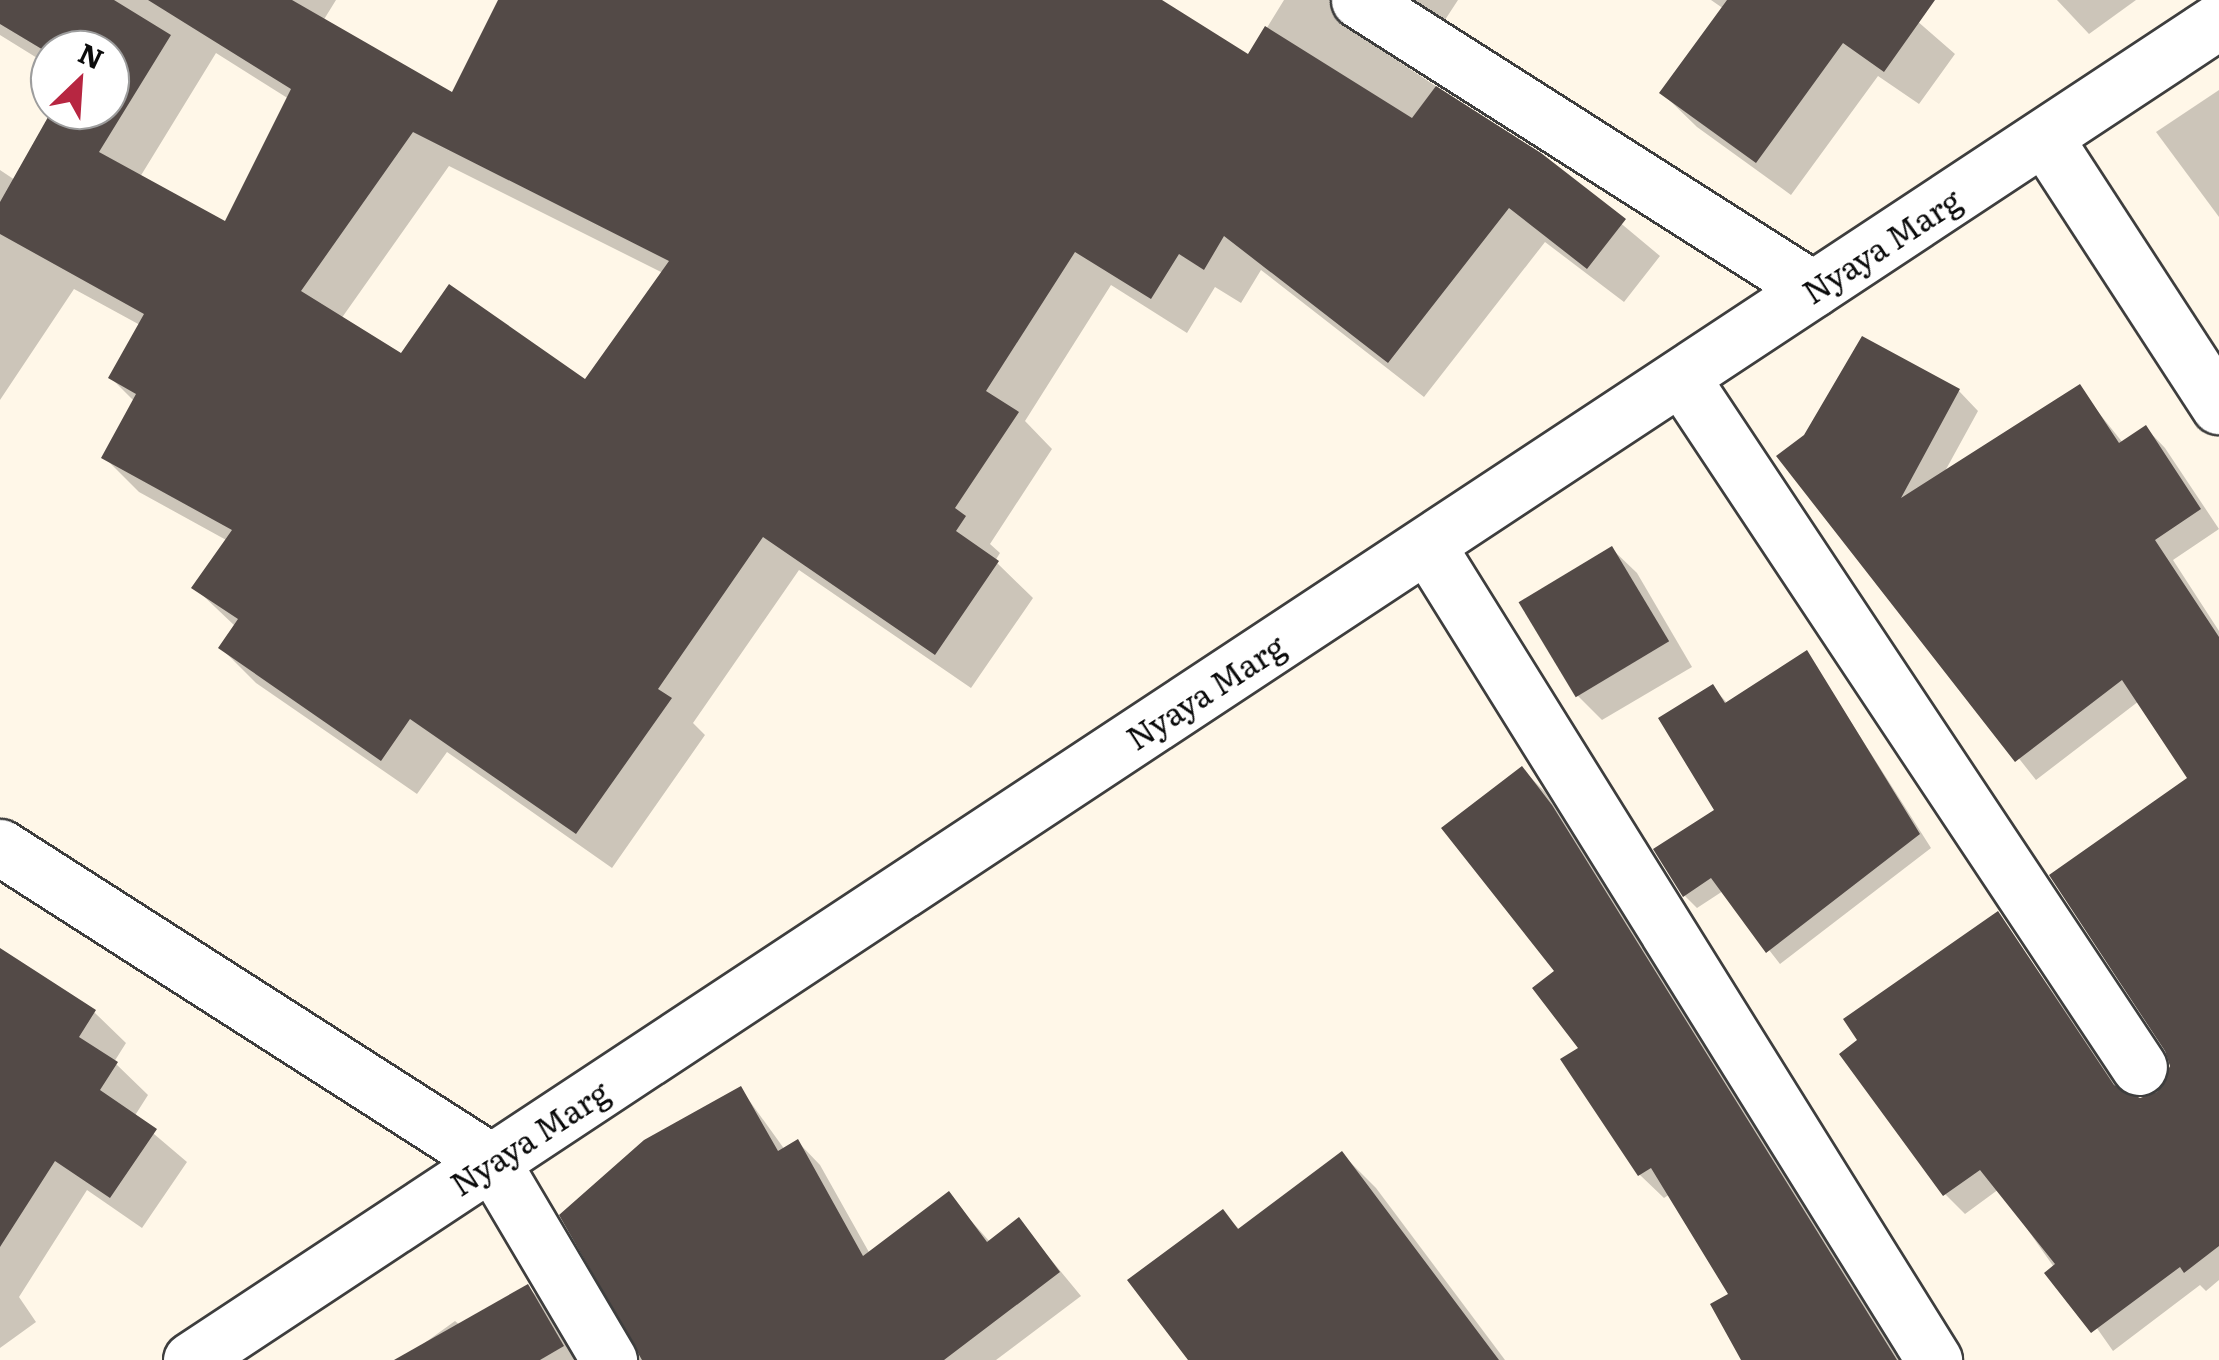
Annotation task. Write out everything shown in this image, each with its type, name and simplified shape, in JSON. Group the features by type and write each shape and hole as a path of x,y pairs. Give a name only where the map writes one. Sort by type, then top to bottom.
{"street":[{"path":"1359,0 1814,289"},
{"name":"Nyaya Marg","path":"191,1360 2219,21"},
{"path":"2044,137 2219,406"},
{"path":"1681,377 2139,1067"},
{"path":"1426,544 1934,1360"},
{"path":"0,847 492,1162 609,1360"}],"building":[{"path":"0,0 114,0 171,35 130,102 130,30 30,30 30,42 0,24"},
{"path":"148,0 292,0 452,92 498,0 1162,0 1248,54 1265,26 1412,118 1436,86 1541,153 1626,219 1587,269 1509,208 1388,363 1224,236 1204,270 1179,254 1151,299 1075,252 986,391 1019,412 955,508 966,516 956,531 999,561 935,655 763,537 658,689 672,698 576,834 410,719 381,761 218,648 238,619 191,588 232,530 101,458 136,394 108,378 144,314 0,234 0,202 41,130 113,130 99,152 225,221 291,89","holes":["413,132 669,261 585,379 449,284 401,353 301,291"]},
{"path":"1727,0 1935,0 1884,72 1843,43 1756,163 1659,93"},
{"path":"1862,336 1960,389 1901,498 2080,384 2119,443 2146,425 2201,509 2155,540 2219,637 2219,1246 2184,1273 2180,1267 2091,1333 2044,1273 2055,1264 1980,1170 1943,1196 1839,1054 1857,1040 1843,1019 1998,911 2114,1085 2140,1098 2157,1092 2170,1066 2165,1051 2049,875 2187,778 2122,680 2015,762 1776,456 1804,435"},
{"path":"1612,546 1669,641 1576,697 1519,602"},
{"path":"1807,650 1920,834 1766,953 1711,878 1683,897 1653,849 1714,810 1658,718 1713,684 1725,703"},
{"path":"1522,766 1552,805 1897,1360 1741,1360 1710,1304 1728,1294 1651,1168 1638,1176 1560,1059 1578,1048 1532,988 1554,971 1441,828"},
{"path":"0,948 96,1010 79,1037 118,1062 100,1090 157,1129 110,1198 55,1161 0,1247"},
{"path":"741,1086 778,1151 798,1139 863,1256 949,1191 987,1242 1019,1217 1060,1272 944,1360 642,1360 559,1215 644,1140"},
{"path":"1342,1151 1499,1360 1188,1360 1127,1280 1223,1209 1238,1229"},
{"path":"528,1284 564,1346 540,1360 394,1360"}]}
